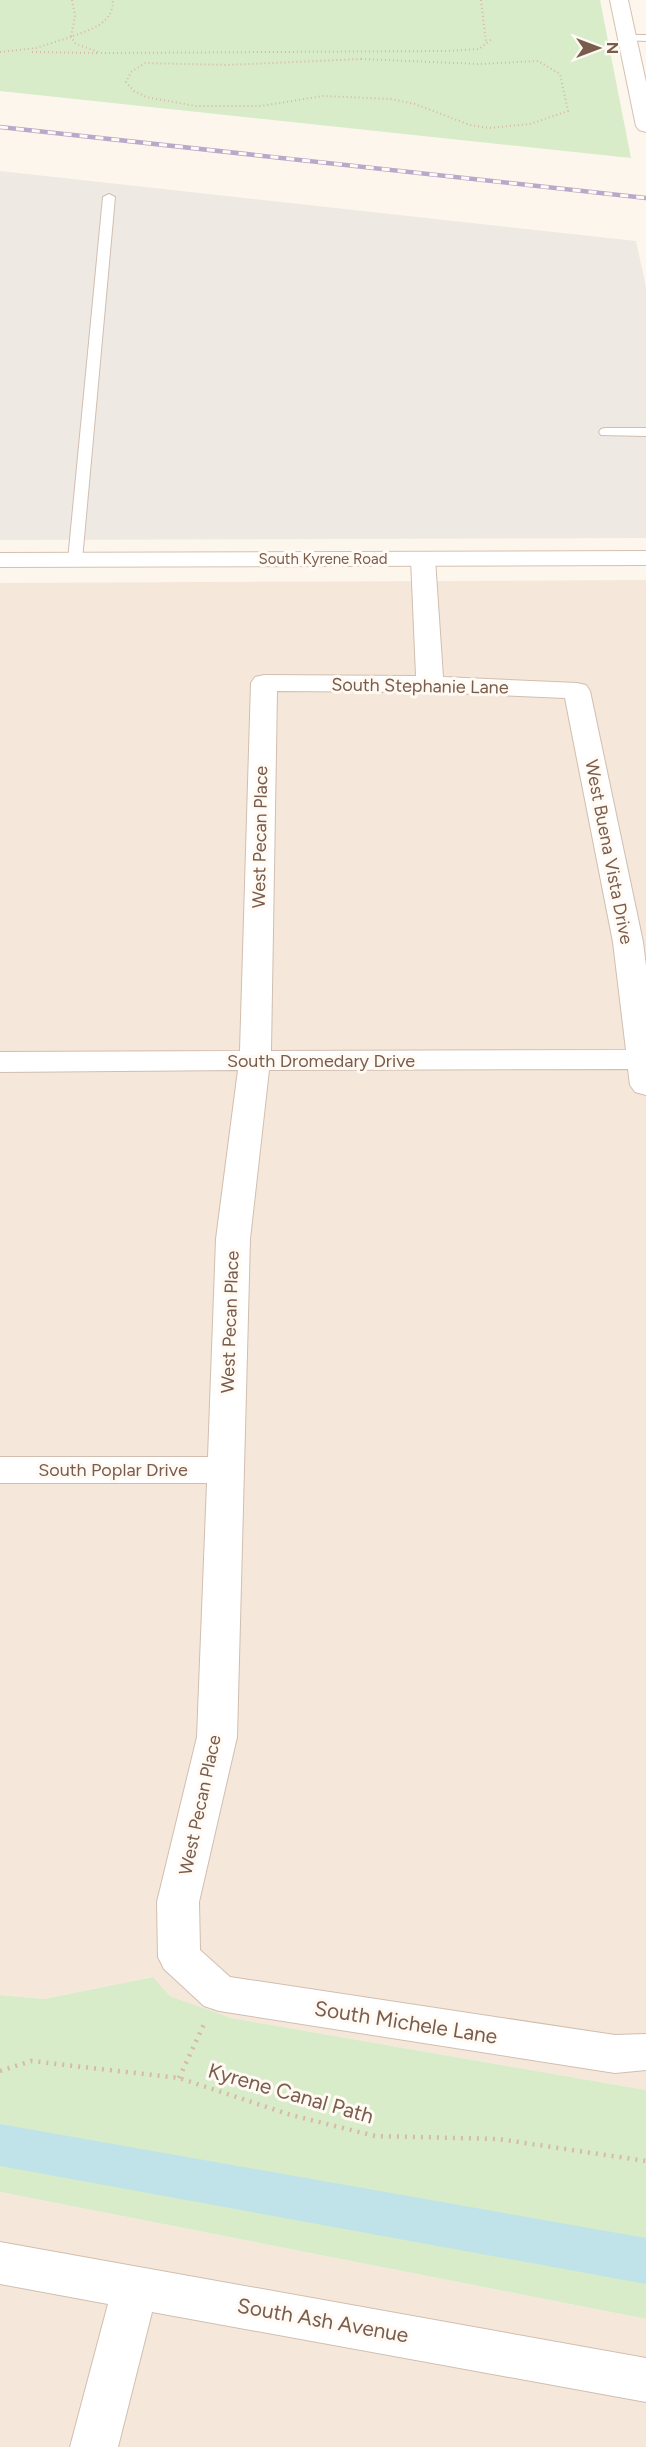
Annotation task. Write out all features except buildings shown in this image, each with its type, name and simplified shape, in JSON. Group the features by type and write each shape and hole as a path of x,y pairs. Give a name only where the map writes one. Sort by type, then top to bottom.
{"street":[{"path":"619,0 646,126"},
{"name":"South Kyrene Road","path":"0,560 646,558"},
{"path":"423,559 430,684"},
{"name":"South Stephanie Lane","path":"264,683 430,684 577,691"},
{"name":"West Pecan Place","path":"219,1993 179,1957 178,1902 217,1737 233,1239 255,1061 264,683"},
{"name":"West Buena Vista Drive","path":"577,691 637,942 644,1072"},
{"name":"South Dromedary Drive","path":"0,1062 255,1061 644,1072"},
{"name":"South Poplar Drive","path":"0,1470 225,1470"},
{"name":"South Michele Lane","path":"219,1993 615,2054 646,2052"},
{"name":"South Ash Avenue","path":"0,2263 646,2380"},
{"path":"94,2447 136,2286"}],"lane":[{"path":"627,38 646,38"},
{"path":"75,560 110,197"},
{"path":"605,432 646,432"}],"path":[{"path":"72,0 75,16 71,37 76,44 100,53"},
{"path":"26,51 51,45 106,22 113,9 114,0"},
{"path":"481,0 486,42"},
{"path":"0,52 447,51 479,49 493,38"},
{"path":"362,59 479,64 538,61 560,74 568,111 525,128 487,128 459,122 414,104 332,96 307,97 263,106 186,104 148,98 134,92 126,82 131,72 145,63 237,65 362,59"},
{"path":"179,2078 219,1993"},
{"name":"Kyrene Canal Path","path":"0,2071 31,2061 179,2078 291,2115 375,2136 498,2139 646,2161"}],"shaded area":[{"path":"0,171 636,241 646,287 646,538 0,540"},
{"path":"646,580 646,2090 231,2018 170,1996 153,1977 44,1999 0,1995 0,583"},
{"path":"0,2192 646,2319 646,2447 0,2447"}],"green space":[{"path":"0,0 600,0 631,158 0,91"},
{"path":"153,1977 170,1996 231,2018 646,2090 646,2319 0,2192 0,1995 44,1999"}],"waterway":[{"path":"0,2145 646,2261"}],"railway":[{"path":"0,127 646,198"}]}
